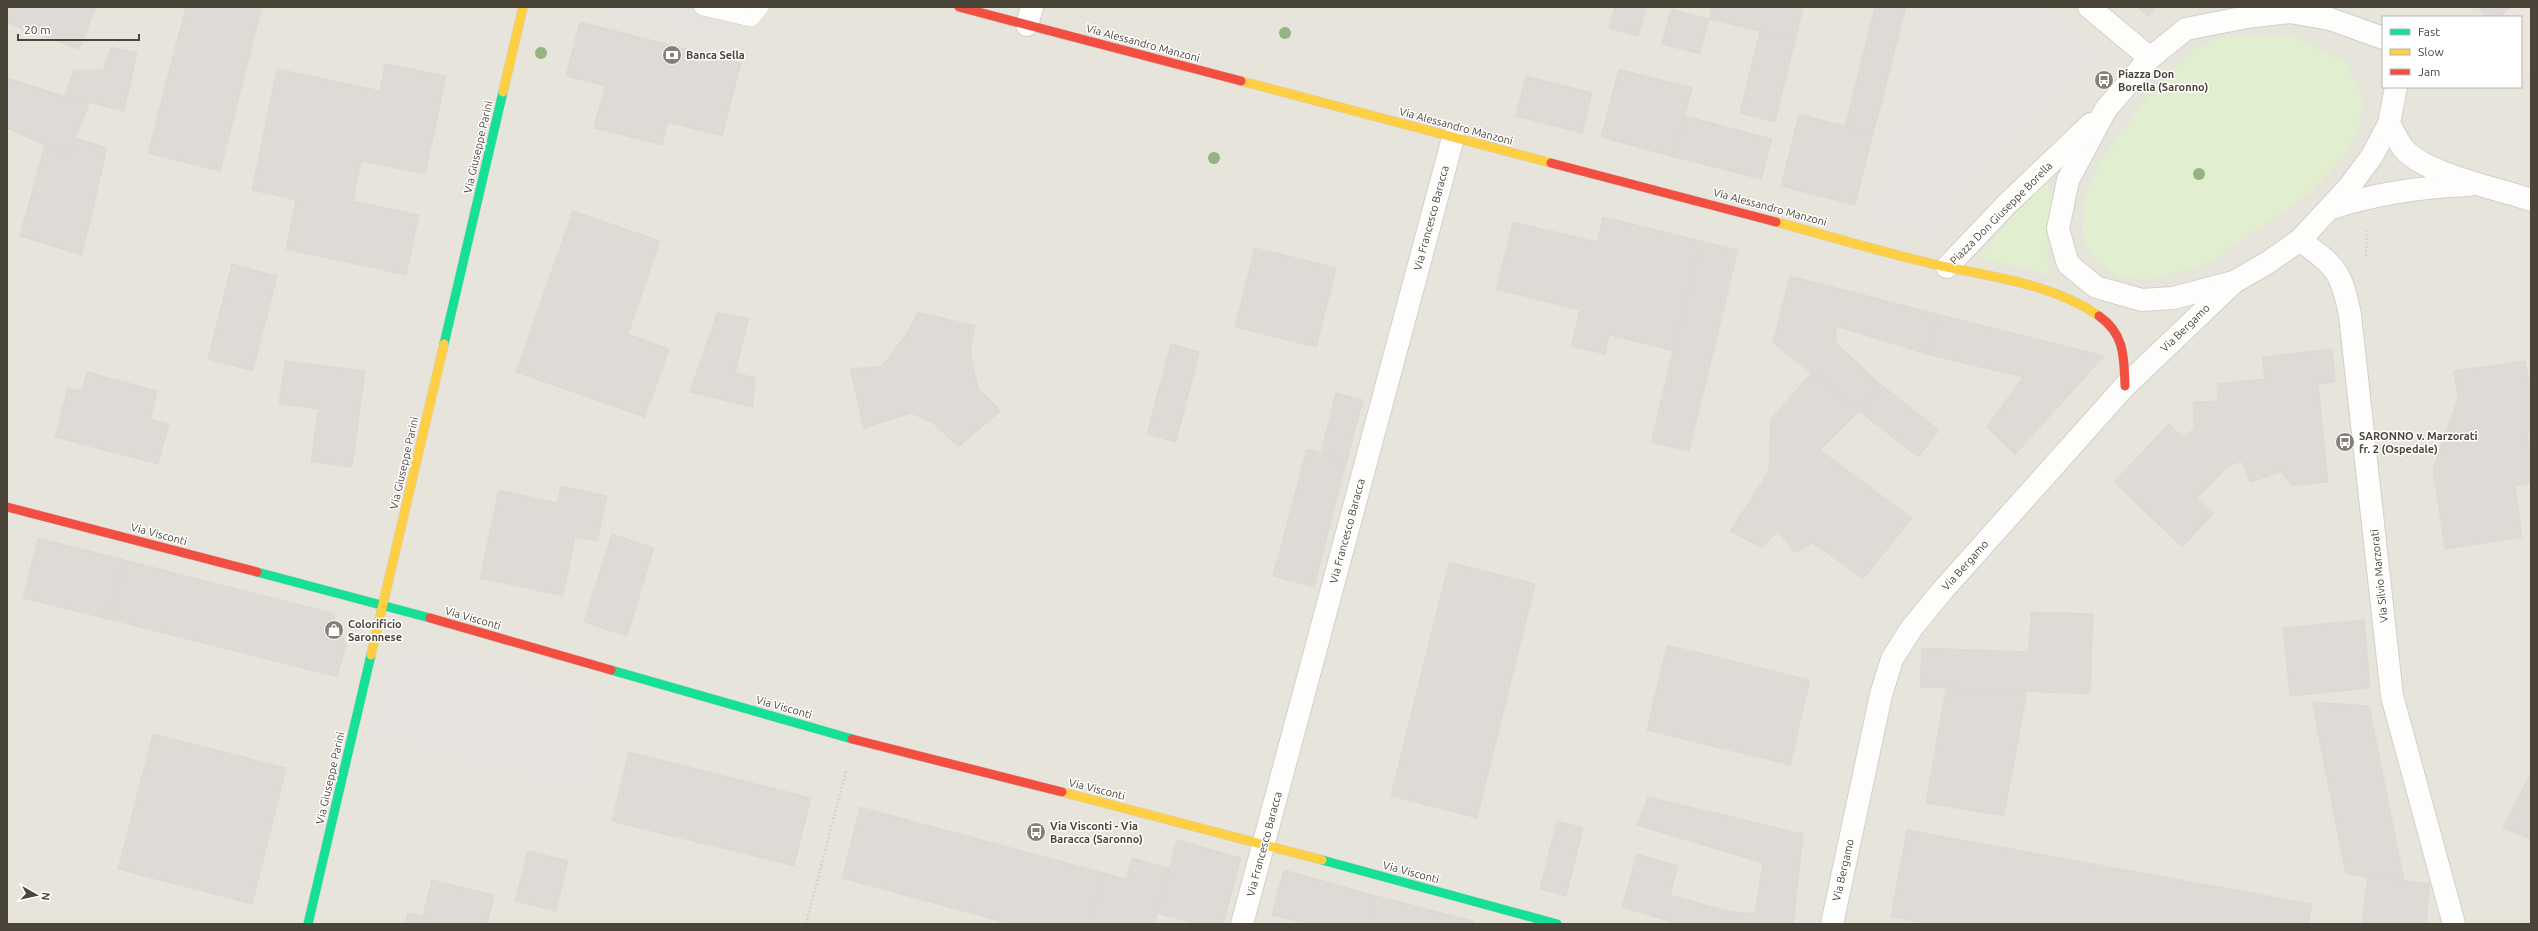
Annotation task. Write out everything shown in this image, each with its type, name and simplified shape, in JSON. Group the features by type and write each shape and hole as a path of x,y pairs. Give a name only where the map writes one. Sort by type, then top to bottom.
{"street":[{"name":"Via Giuseppe Parini","path":"308,924 523,7"},
{"name":"Via Alessandro Manzoni","path":"959,7 1030,16 1453,138 1947,267"},
{"path":"2089,7 2150,58"},
{"name":"Piazza Don Giuseppe Borella","path":"1947,267 2006,205 2106,109 2150,58 2186,29 2246,12 2290,12 2330,19 2382,38"},
{"name":"Piazza Don Giuseppe Borella","path":"2106,109 2068,180 2058,229 2068,264 2096,287 2142,300 2172,298 2234,282 2267,263 2300,240 2331,209 2372,156 2389,124 2396,88"},
{"path":"2389,124 2404,148 2423,164 2478,184 2531,200"},
{"name":"Via Francesco Baracca","path":"1242,924 1453,138"},
{"name":"Piazza Don Giuseppe Borella","path":"2331,209 2368,196 2432,187 2478,184"},
{"name":"Via Silvio Marzorati","path":"2300,240 2323,257 2336,271 2343,284 2350,315 2392,696 2454,924"},
{"name":"Piazza Don Giuseppe Borella","path":"1947,267 2011,279 2068,299 2105,320 2118,335 2124,356 2125,386"},
{"name":"Via Bergamo","path":"1832,924 1881,695 1892,659 1911,629 1942,591 2125,386 2234,282"},
{"name":"Via Visconti","path":"7,507 383,605 854,739 1264,844 1557,924"}],"lane":[{"path":"703,7 750,18 760,7"}],"path":[{"path":"806,924 854,739"}],"shaded area":[{"path":"7,7 2478,7 2485,16 2382,16 2382,88 2522,88 2522,63 2531,76 2531,924 7,924"},
{"path":"589,7 749,7 739,46"},
{"path":"1916,7 2049,7 2105,52 1928,242 1867,220"},
{"path":"2478,7 2531,7 2531,76 2522,63 2522,16 2485,16"},
{"path":"415,641 609,693 587,796 366,739 388,654"}],"green space":[{"path":"2256,35 2294,36 2343,60 2355,80 2363,102 2358,128 2343,158 2308,195 2204,266 2145,280 2115,276 2091,255 2084,241 2081,222 2085,198 2097,167 2138,108 2190,52 2219,38"},
{"path":"2047,185 2054,192 2046,227 2049,275 1977,257 2038,189"}],"building":[{"path":"7,7 96,7 79,49 7,23"},
{"path":"186,7 262,7 220,171 148,153"},
{"path":"1615,7 1646,7 1638,36 1609,28"},
{"path":"1712,7 1803,7 1795,40 1709,19"},
{"path":"1875,7 1906,7 1873,134 1845,127"},
{"path":"2137,7 2157,7 2148,17"},
{"path":"2478,7 2511,7 2500,16 2485,16"},
{"path":"1671,9 1709,19 1700,54 1662,44"},
{"path":"580,22 741,63 722,136 668,122 662,145 594,128 605,86 566,76"},
{"path":"1760,32 1795,40 1775,122 1740,113"},
{"path":"111,47 137,53 124,111 65,96 74,70 103,70"},
{"path":"385,64 446,76 425,174 361,161 353,201 419,215 406,275 286,249 296,200 252,190 277,69 380,91"},
{"path":"1619,69 1692,88 1674,157 1601,137"},
{"path":"1526,76 1592,93 1582,133 1516,116"},
{"path":"7,78 89,104 68,156 7,128"},
{"path":"1799,114 1873,134 1855,205 1781,186"},
{"path":"1685,116 1772,139 1761,179 1674,157"},
{"path":"76,138 107,148 82,255 20,236 45,145 68,156"},
{"path":"573,211 660,241 628,334 669,349 645,417 516,372"},
{"path":"1603,217 1700,241 1674,351 1609,335 1605,354 1571,346 1580,310 1496,289 1513,222 1597,242"},
{"path":"1700,241 1738,250 1689,451 1651,442"},
{"path":"1255,248 1336,268 1316,347 1235,327"},
{"path":"232,264 277,276 253,371 208,359"},
{"path":"1790,276 1937,314 1930,355 1836,326 1836,343 1880,384 1859,411 1773,343"},
{"path":"918,312 975,326 970,352 978,388 1001,411 958,447 933,423 911,413 864,428 850,369 882,366 908,332"},
{"path":"717,313 749,318 735,373 755,378 753,407 690,392"},
{"path":"1937,314 2104,356 2015,455 1987,427 2023,377 1930,355"},
{"path":"1171,344 1199,352 1176,442 1147,434"},
{"path":"2332,349 2335,382 2318,384 2328,482 2292,486 2281,472 2250,482 2242,461 2228,466 2197,498 2214,513 2182,547 2114,482 2169,424 2184,438 2194,428 2193,402 2218,401 2217,384 2265,379 2262,357"},
{"path":"285,361 365,371 352,467 311,462 318,409 279,404"},
{"path":"2525,361 2531,392 2531,433 2527,433 2531,459 2531,483 2515,486 2522,537 2445,549 2433,469 2458,399 2454,371"},
{"path":"87,372 157,391 150,419 169,424 158,464 55,437 68,388 82,391"},
{"path":"1812,372 1859,411 1820,450 1912,518 1863,579 1813,543 1795,553 1778,531 1762,548 1730,531 1769,471 1771,419"},
{"path":"1880,384 1939,430 1918,457 1859,411"},
{"path":"1336,393 1363,400 1347,460 1321,453"},
{"path":"1307,449 1347,460 1314,587 1273,576"},
{"path":"561,486 607,496 597,541 575,537 563,596 480,578 499,490 557,503"},
{"path":"612,534 654,548 627,636 584,622"},
{"path":"38,538 124,560 109,619 23,598"},
{"path":"124,560 332,613 346,645 337,677 109,619"},
{"path":"1449,562 1535,584 1477,818 1391,796"},
{"path":"2031,612 2093,614 2090,694 1920,687 1922,648 2029,652"},
{"path":"2364,620 2370,688 2290,696 2283,628"},
{"path":"1667,645 1810,680 1790,765 1647,730"},
{"path":"1946,688 2027,691 2004,816 1926,803"},
{"path":"2312,702 2369,706 2404,881 2346,874"},
{"path":"153,734 286,768 252,904 118,869"},
{"path":"629,752 811,798 794,866 612,821"},
{"path":"2531,773 2531,839 2503,828"},
{"path":"1648,797 1803,834 1793,924 1724,924 1727,911 1755,914 1763,863 1637,825"},
{"path":"860,807 1104,873 1090,924 1011,924 842,878"},
{"path":"1557,821 1583,828 1566,896 1540,889"},
{"path":"1907,830 2312,904 2308,924 1932,924 1891,917"},
{"path":"1177,840 1241,858 1223,924 1197,924 1157,913"},
{"path":"528,851 568,861 556,911 515,901"},
{"path":"1637,854 1678,866 1670,895 1727,911 1724,924 1679,924 1622,907"},
{"path":"1132,858 1169,868 1154,924 1090,924 1104,873 1126,879"},
{"path":"1284,870 1376,896 1368,924 1309,924 1272,915"},
{"path":"2368,876 2430,884 2426,924 2362,924"},
{"path":"432,880 494,895 487,924 405,924 408,913 423,916"},
{"path":"1376,896 1473,921 1472,924 1368,924"}],"traffic: fast":[{"path":"444,344 503,92"},
{"path":"257,572 430,618"},
{"path":"308,924 371,655"},
{"path":"611,670 852,739"},
{"path":"1322,860 1557,924"}],"traffic: slow":[{"path":"503,92 523,7"},
{"path":"1241,81 1551,163"},
{"path":"1776,222 1904,257 2026,284 2064,297 2082,305 2099,316"},
{"path":"371,655 444,344"},
{"path":"1062,792 1322,860"}],"traffic: jam":[{"path":"959,7 1241,81"},
{"path":"1551,163 1776,222"},
{"path":"2099,316 2108,323 2114,331 2121,347 2125,386"},
{"path":"7,507 257,572"},
{"path":"430,618 611,670"},
{"path":"852,739 1062,792"}],"place":[{"name":"Banca Sella","path":"672,55"},
{"name":"Piazza Don Borella (Saronno)","path":"2104,80"},
{"name":"SARONNO v. Marzorati fr. 2 (Ospedale)","path":"2345,442"},
{"name":"Colorificio Saronnese","path":"334,630"},
{"name":"Via Visconti - Via Baracca (Saronno)","path":"1036,832"}]}
